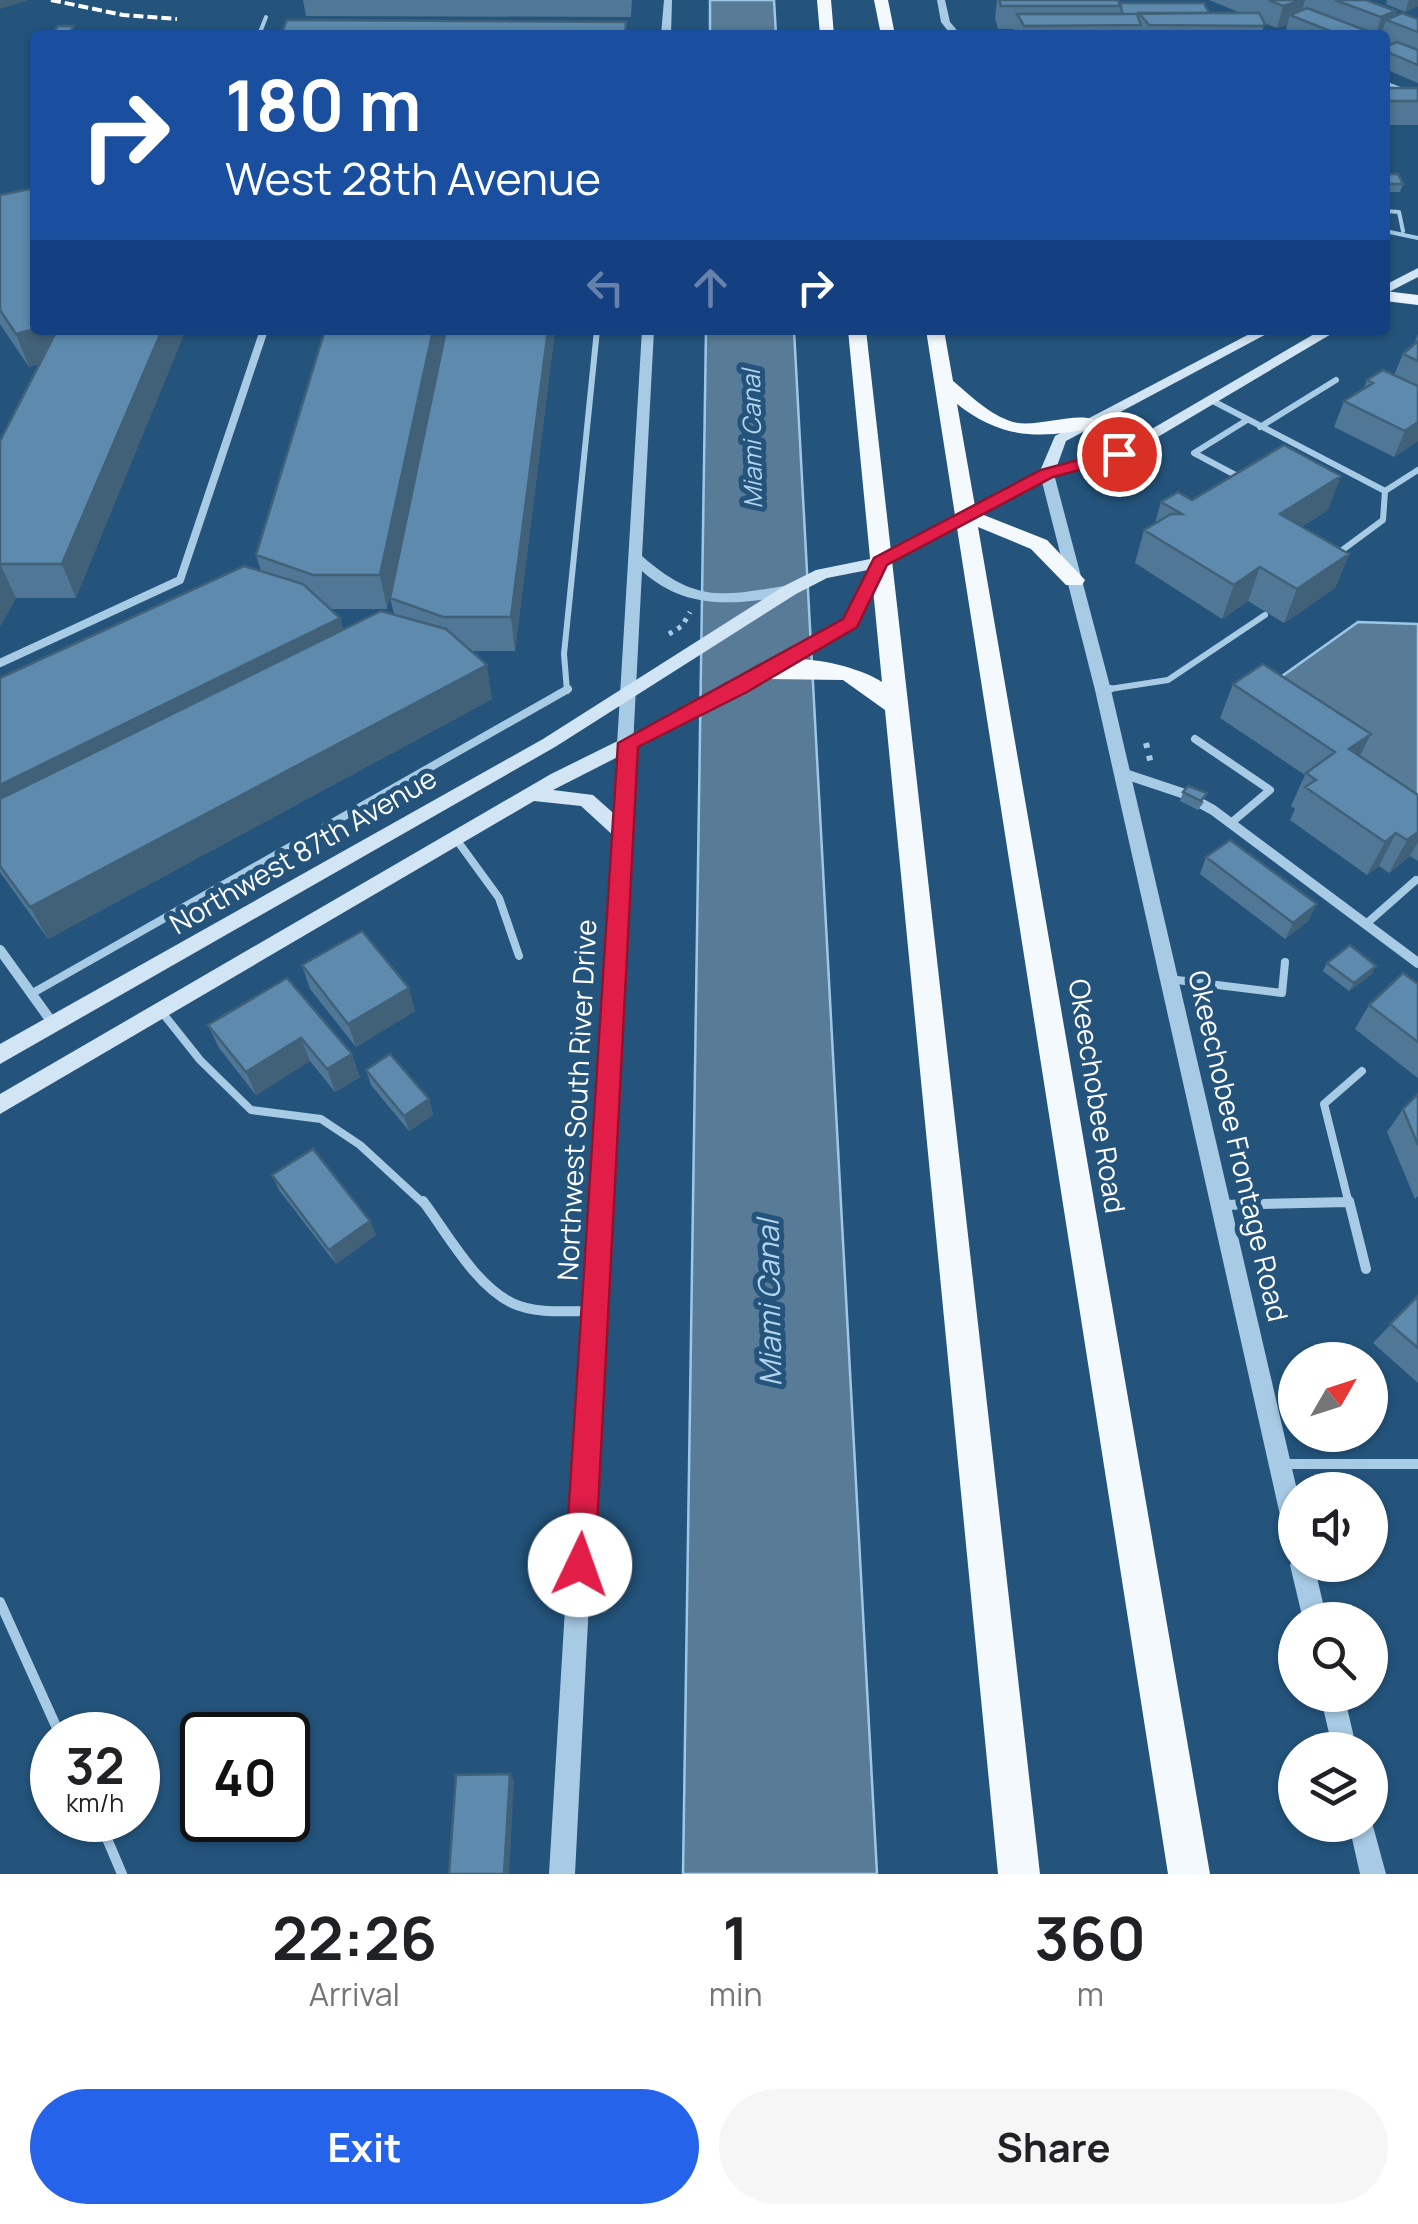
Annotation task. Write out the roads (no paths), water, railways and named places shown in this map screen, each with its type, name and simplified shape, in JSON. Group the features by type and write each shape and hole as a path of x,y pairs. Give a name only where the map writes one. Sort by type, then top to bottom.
{"highway":[{"path":"824,0 827,30"},
{"path":"881,0 887,30"},
{"path":"857,335 1018,1874"},
{"name":"Okeechobee Road","path":"936,335 1189,1874"},
{"path":"944,383 983,416 1010,429 1039,432 1090,423"},
{"path":"966,516 1039,542 1056,555 1074,580"},
{"path":"768,671 826,668 859,675 895,706"}],"main road":[{"path":"1390,290 1418,272"},
{"path":"1390,294 1418,300"},
{"path":"1047,474 1060,439 1256,335"},
{"name":"Northwest 87th Avenue","path":"0,1055 631,693 698,645 790,590 822,574 880,562 1047,474 1119,454 1322,335"},
{"path":"1211,400 1204,392 1210,375 1247,340"},
{"path":"0,1105 530,794 768,671 850,622 880,562"},
{"path":"530,794 553,793 586,800 622,833"}],"street":[{"path":"666,30 668,0"},
{"path":"941,0 954,30"},
{"path":"0,662 180,580 262,335"},
{"name":"Northwest South River Drive","path":"562,1874 631,693 648,335"},
{"name":"Okeechobee Frontage Road","path":"1047,474 1122,772 1281,1472"},
{"path":"637,559 667,587 696,599 728,600 790,590"},
{"path":"1122,772 1182,793 1231,823 1418,963"},
{"path":"0,950 54,1025"},
{"path":"1366,1842 1373,1874"}],"lane":[{"path":"260,30 266,17"},
{"path":"1390,84 1417,95"},
{"path":"1399,100 1417,95"},
{"path":"1390,211 1399,212 1402,232"},
{"path":"1390,231 1418,238"},
{"path":"31,994 568,691 564,654 596,335"},
{"path":"1260,426 1336,380"},
{"path":"1211,400 1386,492"},
{"path":"1245,480 1194,453 1248,420"},
{"path":"1330,558 1383,520 1386,492 1418,470"},
{"path":"1102,690 1168,680 1265,615"},
{"path":"1195,739 1270,790 1231,823"},
{"path":"456,838 499,898 520,956"},
{"path":"1366,924 1416,880"},
{"path":"1169,979 1282,993 1285,962"},
{"path":"161,1011 200,1060 252,1110 322,1120 360,1145 420,1196 485,1282 512,1303 550,1311 596,1310"},
{"path":"1362,1070 1324,1104 1366,1269"},
{"path":"1220,1205 1348,1202"},
{"path":"1279,1464 1418,1464"},
{"path":"0,1602 50,1712"},
{"path":"108,1842 122,1874"}],"water":[{"path":"710,0 774,0 776,30 710,30"},
{"name":"Miami Canal","path":"706,335 794,335 877,1874 683,1874"},
{"path":"1358,622 1418,624 1418,797 1261,691"}],"railway":[{"path":"51,0 123,15 177,19"}]}
